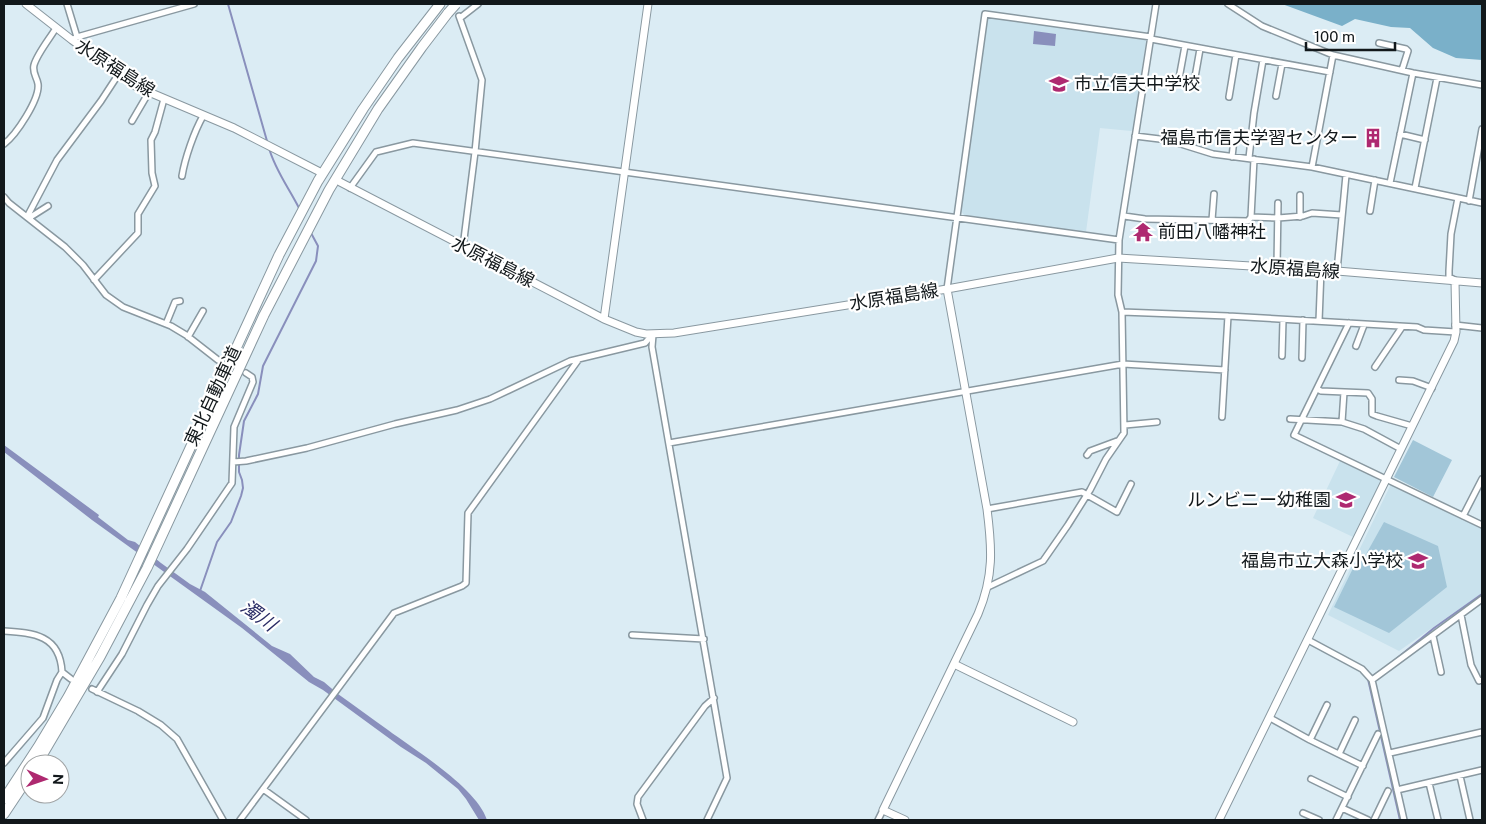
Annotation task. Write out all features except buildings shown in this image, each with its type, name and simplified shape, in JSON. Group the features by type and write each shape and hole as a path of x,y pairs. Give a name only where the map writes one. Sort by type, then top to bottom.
{"highway":[{"name":"東北自動車道","path":"44,754 100,657 147,568 260,324 329,190 378,109 422,47 456,4"},
{"name":"東北自動車道","path":"4,799 68,698 138,562 279,255 319,177 363,108 438,5"},
{"path":"4,814 20,790"}],"street":[{"name":"水原福島線","path":"26,4 56,28 74,39 118,75 164,99 234,128 319,177"},
{"path":"67,4 74,39 194,4"},
{"path":"463,247 482,80 460,17 478,4"},
{"path":"604,319 648,4"},
{"path":"988,587 1043,561 1087,495 1124,432 1122,312 1118,295 1119,240 1156,4"},
{"path":"1228,4 1262,26 1333,54 1413,73 1482,85"},
{"path":"878,820 978,614 988,587 992,554 987,509 947,289 985,14 1151,38 1200,49 1330,72"},
{"path":"4,144 19,129 29,111 38,87 33,72 34,64 56,28"},
{"path":"1379,43 1408,51 1402,70"},
{"path":"1178,84 1185,46"},
{"path":"1194,84 1200,49"},
{"path":"1312,167 1333,54"},
{"path":"1229,97 1236,55"},
{"path":"1124,216 1146,219 1248,221 1251,217 1251,159 1254,113 1263,60"},
{"path":"1276,96 1282,64"},
{"path":"1390,183 1413,73"},
{"path":"28,218 57,160 118,75"},
{"path":"1415,188 1438,78"},
{"path":"132,122 149,92"},
{"path":"94,280 138,233 138,214 155,186 152,173 151,140 164,99"},
{"path":"182,176 184,164 203,116"},
{"path":"1469,201 1482,129"},
{"path":"1400,134 1425,140"},
{"path":"1135,136 1168,140 1213,154 1312,167 1482,204"},
{"path":"1232,157 1234,139"},
{"path":"350,188 376,152 413,143 956,216 1119,240"},
{"path":"1337,271 1346,175"},
{"path":"1370,211 1375,180"},
{"name":"水原福島線","path":"340,182 604,319 636,332 653,334 722,326 947,289 1118,258 1337,271 1482,283"},
{"path":"1212,220 1214,194"},
{"path":"1300,195 1300,216"},
{"path":"4,196 9,203 65,247 83,265 106,295 123,307 166,324 188,337 218,360"},
{"path":"1219,820 1454,341 1456,281 1449,277 1449,271 1451,234 1458,198"},
{"path":"1276,267 1278,203"},
{"path":"28,218 48,206"},
{"path":"1251,217 1278,218 1312,214 1342,215"},
{"path":"1320,321 1321,270"},
{"path":"166,324 175,302 180,301"},
{"path":"188,337 202,311"},
{"path":"1122,312 1303,320 1402,327 1482,328"},
{"path":"1222,417 1228,316"},
{"path":"1282,356 1283,320"},
{"path":"1302,358 1303,320"},
{"path":"1349,323 1294,436 1482,525"},
{"path":"1356,346 1364,325"},
{"path":"1376,366 1402,327"},
{"path":"233,462 246,462 301,450 395,424 456,410 490,399 561,365 645,343 653,334"},
{"path":"653,334 652,347 727,778 707,820"},
{"path":"240,820 394,613 466,583 468,513 579,359"},
{"path":"669,443 1123,364 1225,370"},
{"path":"97,692 122,654 147,605 232,483 234,428 253,382 252,377 246,372"},
{"path":"1399,380 1413,381 1432,388"},
{"path":"1316,389 1321,391 1368,393 1372,399 1372,414 1412,426"},
{"path":"1342,422 1344,392"},
{"path":"1290,420 1342,422 1364,429 1401,449"},
{"path":"1125,425 1157,422"},
{"path":"1087,454 1090,451 1117,441"},
{"path":"1463,516 1482,478"},
{"path":"987,509 1082,492 1091,499 1117,512 1132,484"},
{"path":"1372,680 1482,599"},
{"path":"1461,615 1471,665 1479,681 1482,680"},
{"path":"4,631 33,635 51,642 58,651 62,661 62,672 57,680 43,718 4,763"},
{"path":"632,635 704,639"},
{"path":"1433,636 1441,672"},
{"path":"1308,640 1362,669 1372,680 1404,820"},
{"path":"954,664 1073,722"},
{"path":"62,672 71,680"},
{"path":"92,689 138,711 161,725 177,739 223,820"},
{"path":"643,820 637,804 638,797 705,706 714,698"},
{"path":"1310,740 1327,705"},
{"path":"1270,718 1363,766"},
{"path":"1339,754 1355,720"},
{"path":"1390,753 1482,732"},
{"path":"1336,820 1378,734"},
{"path":"1398,790 1482,770"},
{"path":"1460,776 1470,820"},
{"path":"1311,779 1348,797"},
{"path":"1429,783 1438,820"},
{"path":"264,789 306,820"},
{"path":"1374,820 1388,791"},
{"path":"1342,808 1356,818 1368,820"},
{"path":"883,810 905,820"},
{"path":"1304,813 1319,820"}],"shaded area":[{"path":"1282,4 1482,4 1482,60 1456,58 1433,48 1410,28 1391,27 1355,19 1342,26"},
{"name":"市立信夫中学校","path":"989,17 1144,38 1146,41 1133,130 1100,128 1086,232 964,215 961,211 986,21"},
{"path":"1034,31 1056,34 1055,46 1033,44"},
{"path":"1413,440 1452,460 1433,497 1394,477"},
{"name":"濁川","path":"4,445 99,515 98,517 128,540 135,542 190,584 205,592 272,646 290,654 314,677 324,682 444,770 471,795 487,820 479,820 458,789 426,763 309,682 242,628 92,520 4,452"},
{"name":"ルンビニー幼稚園","path":"1340,461 1381,481 1353,537 1313,518"},
{"name":"福島市立大森小学校","path":"1391,484 1482,529 1482,593 1399,651 1328,615"},
{"path":"1384,522 1438,546 1447,587 1389,633 1334,607 1360,554 1365,556"}],"waterway":[{"path":"228,4 267,141"},
{"path":"269,148 278,171 299,208"},
{"path":"200,591 217,542 231,522 241,496 243,488 239,472 239,455 244,421 258,394 263,366 316,261 318,246 311,233"},
{"path":"1390,664 1434,628 1482,594"},
{"path":"1383,669 1368,679 1400,820"}],"tunnel":[{"path":"218,360 246,373"}],"place":[{"name":"市立信夫中学校","path":"1059,84"},
{"name":"福島市信夫学習センター","path":"1373,138"},
{"name":"前田八幡神社","path":"1143,232"},
{"name":"ルンビニー幼稚園","path":"1346,500"},
{"name":"福島市立大森小学校","path":"1418,561"}]}
